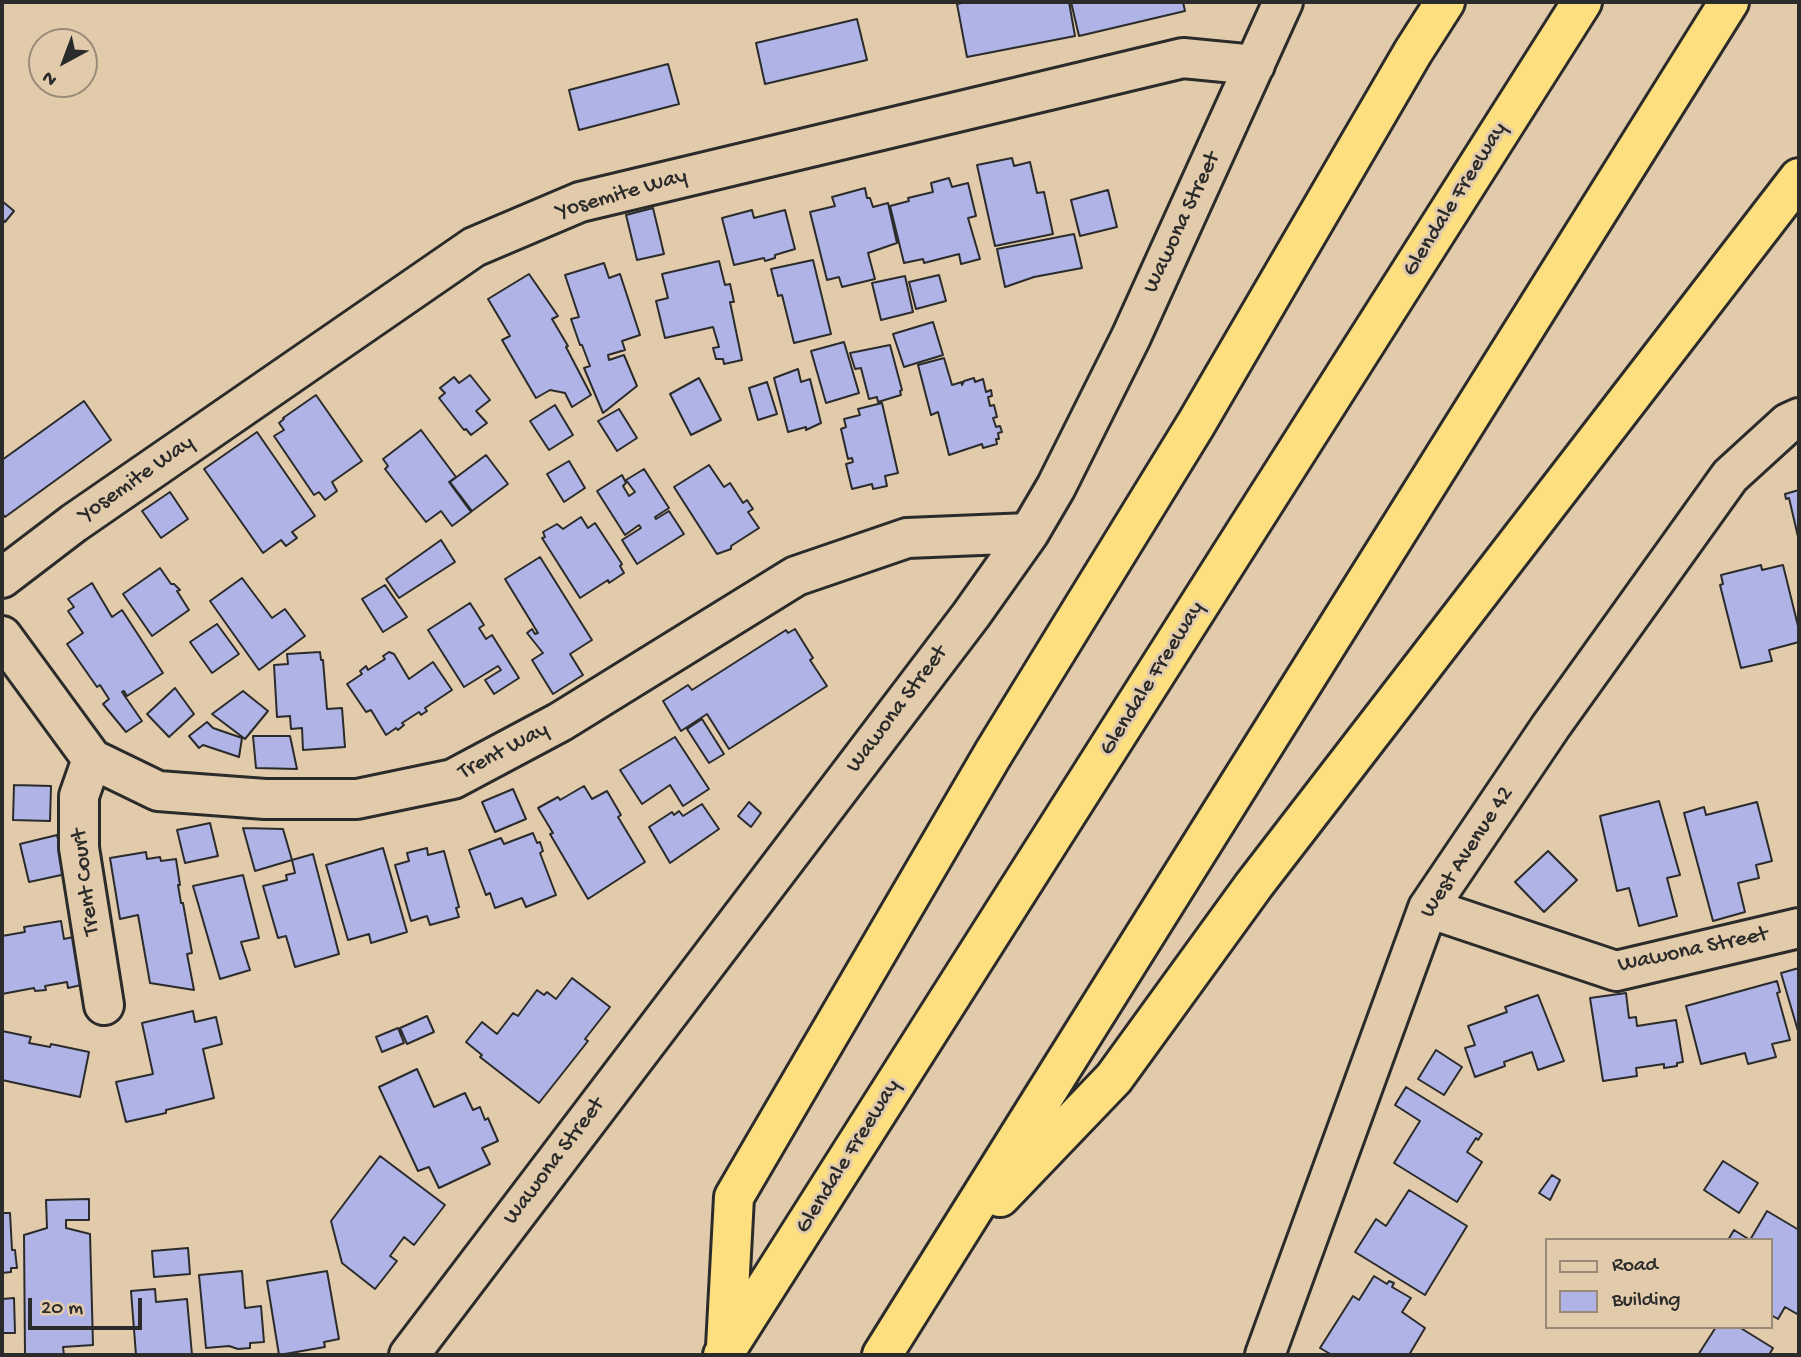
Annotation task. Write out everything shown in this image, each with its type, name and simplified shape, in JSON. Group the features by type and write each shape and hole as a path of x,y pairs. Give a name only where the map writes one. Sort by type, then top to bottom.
{"highway":[{"path":"725,1353 734,1197 993,754 1196,424 1444,2"},
{"name":"Glendale Freeway","path":"725,1353 1582,2"},
{"path":"882,1355 1729,2"},
{"path":"943,1257 1114,1078 1254,885 1799,178"}],"street":[{"name":"Wawona Street","path":"409,1355 971,615 1029,533 1056,487 1131,337 1283,2"},
{"name":"Yosemite Way","path":"2,578 86,515 474,247 580,202 1183,58 1255,65"},
{"name":"West Avenue 42","path":"1265,1355 1428,908 1551,726 1730,476 1788,424 1799,418"},
{"name":"Trent Way","path":"2,636 92,759 158,791 265,799 357,799 453,779 560,722 796,576 907,538 1029,533"},
{"name":"Trent Court","path":"92,759 79,796 79,848 104,1005"},
{"name":"Wawona Street","path":"1428,908 1616,971 1799,928"}],"building":[{"path":"1069,2 1075,36 967,57 957,4"},
{"path":"1071,2 1183,2 1185,11 1079,36"},
{"path":"857,19 867,60 765,84 756,43"},
{"path":"668,64 679,104 579,130 569,90"},
{"path":"1012,158 1014,166 1030,162 1037,193 1044,192 1053,234 995,246 977,165"},
{"path":"949,178 952,187 968,183 976,216 968,218 980,259 961,264 959,254 924,263 923,259 904,263 890,206 933,192 931,183"},
{"path":"865,188 873,207 888,203 897,243 868,253 875,279 842,287 839,277 827,280 810,212 835,206 832,197"},
{"path":"1108,190 1117,227 1080,236 1071,200"},
{"path":"2,201 14,211 5,222 2,219"},
{"path":"653,208 664,254 637,260 626,215"},
{"path":"752,210 754,218 785,210 795,249 765,261 764,258 734,265 722,218"},
{"path":"1074,234 1082,268 1034,277 1005,287 997,249"},
{"path":"813,260 831,334 794,343 782,295 778,296 771,269"},
{"path":"719,261 725,285 730,284 734,302 730,302 742,360 724,364 723,359 716,359 713,348 719,347 713,327 665,338 656,301 668,298 662,274"},
{"path":"604,263 609,278 620,274 640,335 622,341 625,350 608,355 609,360 624,355 637,386 603,413 584,368 590,366 571,319 579,317 565,275"},
{"path":"529,274 558,316 552,319 591,395 572,407 565,393 550,390 536,398 502,340 510,336 488,299"},
{"path":"939,275 946,301 916,309 909,282"},
{"path":"905,276 913,312 881,320 872,283"},
{"path":"933,322 943,355 904,367 893,334"},
{"path":"844,342 859,393 826,403 811,351"},
{"path":"890,345 901,395 878,402 877,397 869,399 861,368 855,369 850,353"},
{"path":"944,358 952,385 962,382 962,385 964,381 974,378 975,382 983,379 986,392 991,390 992,396 988,397 990,406 994,405 997,417 993,418 996,427 1000,426 1002,432 998,433 997,444 983,448 982,444 949,455 938,412 931,415 918,365"},
{"path":"798,369 801,382 810,379 821,423 806,430 806,427 788,432 774,378"},
{"path":"470,375 490,400 476,411 487,423 471,435 439,398 445,393 440,388 454,377 459,383"},
{"path":"699,378 721,420 691,435 670,394"},
{"path":"767,382 777,414 758,420 749,388"},
{"path":"316,395 362,461 332,482 337,491 325,500 319,492 314,495 274,436 284,430 279,423 283,418"},
{"path":"84,401 111,440 5,517 2,513 2,460"},
{"path":"882,403 898,473 885,476 887,486 873,489 872,484 852,489 846,464 853,462 852,458 848,459 841,429 846,427 844,419 860,415 858,409"},
{"path":"555,405 573,435 549,450 530,421"},
{"path":"619,409 637,438 617,451 598,421"},
{"path":"421,430 456,477 449,482 471,512 452,526 441,511 426,522 385,469 388,466 383,459"},
{"path":"257,432 315,516 292,532 297,538 286,546 281,540 263,553 204,469"},
{"path":"486,455 508,484 472,511 450,482"},
{"path":"569,461 585,488 564,502 547,474"},
{"path":"709,465 724,487 730,483 743,503 747,500 753,509 748,512 759,528 731,546 731,549 717,554 674,487"},
{"path":"644,469 669,508 655,517 656,519 669,511 684,534 637,564 622,540 641,528 639,525 625,535 597,491 622,475 626,483 623,486 629,496 635,492 626,480"},
{"path":"1799,490 1799,541 1789,498 1786,499 1785,494"},
{"path":"170,492 188,519 161,538 142,511"},
{"path":"581,517 588,528 595,523 622,564 620,566 624,573 580,598 542,538 545,537 543,532 557,524 563,529"},
{"path":"441,540 455,562 399,598 386,579"},
{"path":"540,557 592,640 570,654 583,675 553,694 532,660 543,653 527,633 532,629 535,634 538,633 505,579"},
{"path":"1761,565 1762,570 1783,565 1799,630 1799,642 1769,650 1772,661 1741,668 1720,585 1723,584 1721,575"},
{"path":"160,568 171,584 180,590 177,591 189,610 152,636 123,594"},
{"path":"242,578 272,618 285,609 305,636 259,670 210,601"},
{"path":"92,583 112,617 122,610 163,673 127,696 122,692 142,721 126,732 103,704 109,699 100,685 97,687 67,644 83,633 68,611 74,607 68,599"},
{"path":"385,585 407,617 383,632 362,599"},
{"path":"470,603 484,625 479,628 486,639 492,635 519,678 494,694 485,680 501,670 498,666 464,687 428,630"},
{"path":"217,624 239,654 212,673 190,642"},
{"path":"795,629 827,686 729,749 707,714 681,731 663,701 688,685 692,690 786,630 788,633"},
{"path":"320,652 327,709 342,708 345,747 303,750 302,728 291,729 290,716 277,717 274,665 288,664 287,654"},
{"path":"389,652 394,654 409,679 433,662 452,690 425,708 427,711 421,715 419,712 402,723 404,725 398,730 396,728 386,735 371,710 366,712 347,684 362,674 360,671 366,666 368,670 385,659 383,656"},
{"path":"175,688 194,714 169,737 147,714"},
{"path":"243,691 268,711 245,739 212,714"},
{"path":"702,719 724,754 709,763 687,729"},
{"path":"207,722 213,728 242,738 239,757 203,745 199,748 189,736"},
{"path":"253,736 290,736 297,769 256,768"},
{"path":"675,737 709,789 683,806 670,785 642,804 620,770"},
{"path":"14,785 51,786 50,821 13,820"},
{"path":"584,786 592,799 607,791 621,815 618,817 645,862 588,899 538,808 558,797 560,800"},
{"path":"513,789 526,819 495,832 482,802"},
{"path":"1659,801 1680,875 1667,878 1677,916 1639,926 1629,888 1617,891 1600,816"},
{"path":"749,802 761,813 751,827 738,816"},
{"path":"1757,802 1772,861 1756,865 1759,878 1738,883 1745,912 1713,921 1684,813 1704,807 1706,815"},
{"path":"702,804 719,829 670,863 649,827 672,812 674,815 679,811 683,816"},
{"path":"210,823 218,856 185,863 177,830"},
{"path":"243,828 283,829 292,860 255,871"},
{"path":"533,833 537,843 540,842 543,851 540,853 556,895 526,907 522,898 495,908 490,893 486,895 469,850 501,838 504,844"},
{"path":"57,835 66,874 29,882 20,844"},
{"path":"383,848 407,932 371,943 369,934 348,940 326,865"},
{"path":"427,848 428,855 444,851 459,907 456,908 459,917 430,925 427,916 411,921 395,865 409,861 407,853"},
{"path":"1548,851 1577,880 1544,912 1515,882"},
{"path":"146,852 147,859 176,859 181,903 192,953 187,954 194,990 150,983 138,915 120,919 110,858"},
{"path":"313,854 339,954 295,967 286,936 278,938 263,886 287,880 286,875 295,873 292,860"},
{"path":"243,875 259,938 241,942 250,970 220,979 193,886"},
{"path":"61,921 64,939 73,937 81,985 68,988 67,982 45,986 46,990 35,991 34,988 2,994 2,936 25,932 24,927"},
{"path":"1799,968 1799,1030 1798,1031 1781,973"},
{"path":"572,978 610,1007 585,1039 588,1041 539,1103 480,1057 482,1055 466,1042 482,1022 497,1034 513,1013 518,1016 537,990 544,995 547,992 556,999"},
{"path":"1777,981 1780,992 1777,993 1790,1040 1772,1044 1776,1057 1748,1064 1745,1053 1701,1064 1686,1006"},
{"path":"1626,993 1629,1018 1636,1017 1637,1026 1676,1020 1683,1062 1664,1068 1664,1064 1636,1068 1637,1076 1603,1081 1590,998"},
{"path":"1538,995 1564,1061 1538,1070 1532,1052 1475,1077 1465,1048 1475,1045 1468,1026 1507,1012 1505,1007"},
{"path":"193,1011 195,1022 216,1017 222,1044 203,1049 214,1098 126,1122 116,1082 153,1074 142,1023"},
{"path":"427,1016 434,1032 407,1044 400,1028"},
{"path":"398,1028 404,1043 382,1052 376,1037"},
{"path":"2,1031 31,1037 29,1043 50,1047 51,1044 89,1052 80,1097 2,1080"},
{"path":"1436,1050 1462,1067 1444,1095 1418,1079"},
{"path":"417,1069 434,1107 465,1093 473,1110 480,1107 485,1120 488,1118 498,1141 482,1148 490,1164 439,1188 429,1167 418,1171 379,1087"},
{"path":"1406,1087 1482,1134 1467,1152 1482,1162 1457,1202 1394,1163 1420,1121 1395,1105"},
{"path":"380,1156 445,1205 414,1245 404,1237 390,1256 397,1261 375,1289 342,1263 331,1221"},
{"path":"1723,1161 1758,1183 1739,1213 1704,1190"},
{"path":"1552,1175 1560,1180 1550,1200 1539,1193"},
{"path":"1409,1190 1467,1226 1425,1295 1355,1252 1376,1219 1386,1226"},
{"path":"89,1199 89,1220 66,1220 66,1228 90,1234 93,1345 63,1347 64,1355 25,1355 24,1235 47,1228 46,1200"},
{"path":"1767,1211 1799,1230 1799,1311 1797,1314 1785,1307 1778,1319 1773,1316 1773,1238 1751,1238"},
{"path":"2,1213 10,1213 12,1250 15,1250 17,1268 2,1273"},
{"path":"1734,1230 1747,1238 1729,1238"},
{"path":"188,1248 190,1274 154,1277 152,1251"},
{"path":"242,1271 245,1308 261,1306 264,1342 250,1343 250,1348 206,1348 199,1275"},
{"path":"327,1271 339,1339 324,1342 325,1347 279,1355 267,1281"},
{"path":"1374,1276 1387,1284 1389,1281 1394,1283 1392,1287 1411,1298 1402,1312 1425,1328 1409,1355 1332,1355 1320,1348 1353,1296 1359,1300"},
{"path":"155,1289 156,1302 187,1299 192,1355 136,1355 131,1291"},
{"path":"14,1298 15,1333 2,1333 2,1299"},
{"path":"1715,1329 1742,1329 1773,1348 1769,1355 1698,1355"}]}
